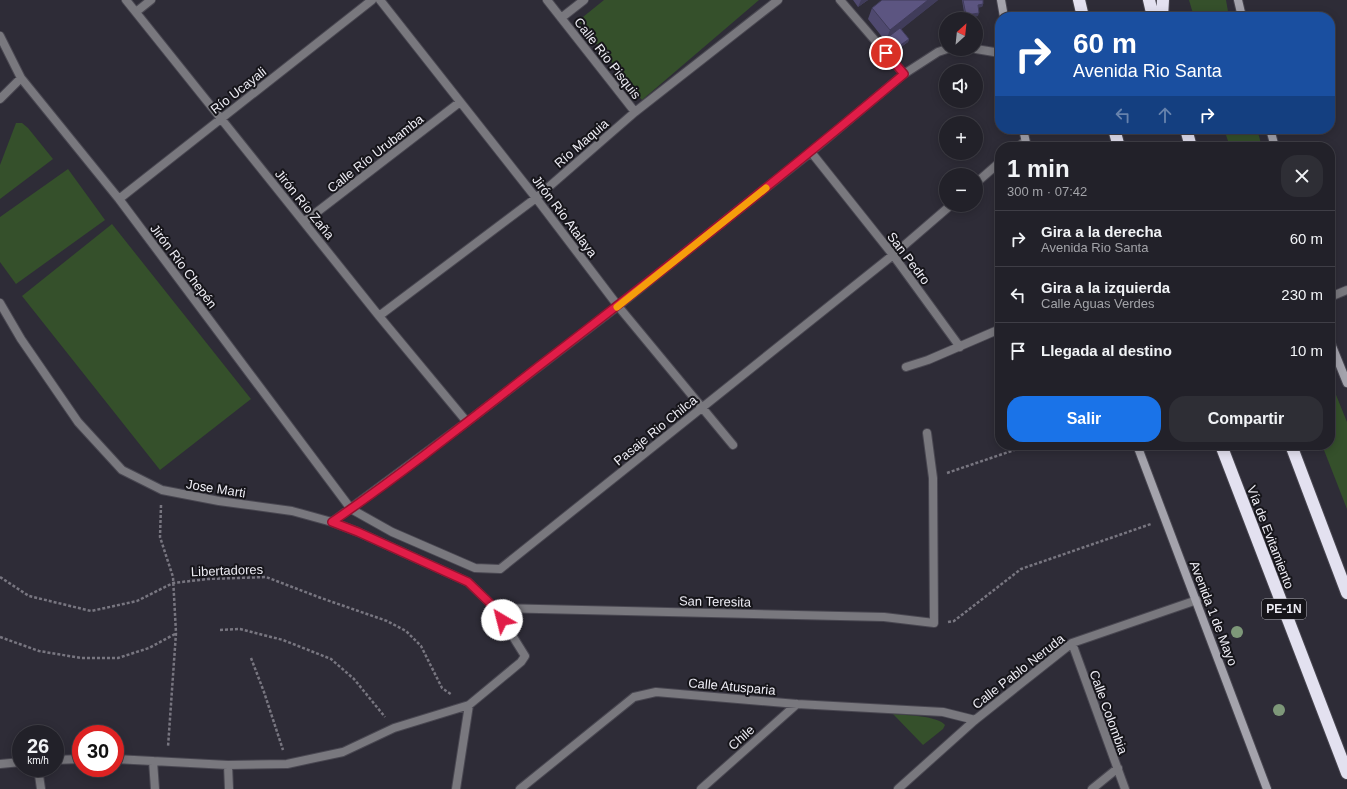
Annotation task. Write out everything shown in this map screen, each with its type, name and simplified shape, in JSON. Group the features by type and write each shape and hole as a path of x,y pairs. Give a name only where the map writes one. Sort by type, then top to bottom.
{"highway":[{"path":"1079,0 1082,12"},
{"path":"1149,0 1152,12"},
{"path":"1162,12 1163,0"},
{"name":"Vía de Evitamiento","path":"1223,450 1347,773"},
{"path":"1293,450 1347,593"}],"street":[{"name":"Jirón Río Zaña","path":"126,0 379,316 467,422"},
{"path":"136,12 151,0"},
{"name":"Río Ucayali","path":"119,199 372,0"},
{"name":"Jirón Río Atalaya","path":"380,0 536,198 618,306 733,445"},
{"name":"Calle Río Pisquis","path":"546,0 635,112"},
{"path":"561,18 584,0"},
{"name":"Río Maquia","path":"379,316 536,198 635,112 778,0"},
{"path":"840,0 904,74"},
{"path":"1001,0 1003,12"},
{"path":"1238,0 1241,12"},
{"name":"Jirón Río Chepén","path":"0,36 21,78 119,199 351,509"},
{"path":"983,50 995,52"},
{"path":"332,522 467,422 618,306 811,152 904,74 939,52"},
{"path":"0,99 21,78"},
{"name":"Calle Río Urubamba","path":"304,222 460,102"},
{"name":"San Pedro","path":"811,152 893,255 960,346"},
{"path":"983,177 995,166"},
{"name":"Pasaje Rio Chilca","path":"351,509 392,532 475,568 500,569 893,255 943,212"},
{"path":"1335,295 1347,290"},
{"name":"Jose Marti","path":"0,303 21,338 78,422 122,470 162,490 219,501 292,511 332,522 358,532 468,582 495,608 525,656 521,662 469,706"},
{"path":"906,367 995,331"},
{"path":"1335,353 1347,383"},
{"path":"927,433 933,478 934,623"},
{"name":"Avenida 1 de Mayo","path":"1139,450 1197,600 1267,789"},
{"name":"Calle Pablo Neruda","path":"898,789 975,720 1072,643 1197,600"},
{"name":"San Teresita","path":"495,608 884,617 934,623"},
{"name":"Calle Colombia","path":"1072,643 1125,789"},
{"name":"Calle Atusparia","path":"520,789 634,697 656,692 797,704 943,712 975,720"},
{"name":"Chile","path":"701,789 797,704"},
{"path":"124,759 228,765 287,764 343,752 394,728 469,706 456,789"},
{"path":"153,761 155,789"},
{"path":"0,764 12,763"},
{"path":"228,765 228,789"},
{"path":"1092,789 1118,768"},
{"path":"39,777 41,789"}],"path":[{"path":"933,478 1014,450"},
{"path":"162,490 160,537 173,577 176,633 167,762"},
{"path":"934,623 954,622 1021,569 1166,520"},
{"name":"Libertadores","path":"0,577 29,596 91,610 137,601 173,583 208,579 266,577 387,621 406,630 421,646 442,688 469,706"},
{"path":"220,630 240,629 283,640 331,659 354,679 394,728"},
{"path":"0,638 40,651 81,658 118,658 149,648 176,633"},
{"path":"252,658 287,764"}],"green space":[{"path":"604,0 759,0 642,100 578,21"},
{"path":"1189,0 1226,0 1228,12 1193,12"},
{"path":"16,123 22,123 28,128 53,159 0,199 0,165"},
{"path":"1226,134 1258,134 1261,142 1228,142"},
{"path":"68,169 105,220 16,284 0,262 0,217"},
{"path":"112,224 251,399 160,470 22,296"},
{"path":"1335,392 1347,422 1347,509 1324,450 1335,450"},
{"path":"893,714 929,718 942,722 945,725 943,729 923,745"}],"building":[{"path":"882,0 928,0 890,30 872,8"},
{"path":"963,0 983,0 983,4 978,5 979,12 965,12"},
{"path":"900,28 909,39 895,49 887,38"}],"slow traffic":[{"path":"617,307 766,188"}],"route":[{"path":"502,620 495,608 468,582 358,532 332,522 467,422 618,306 811,152 904,74 886,53"}]}
